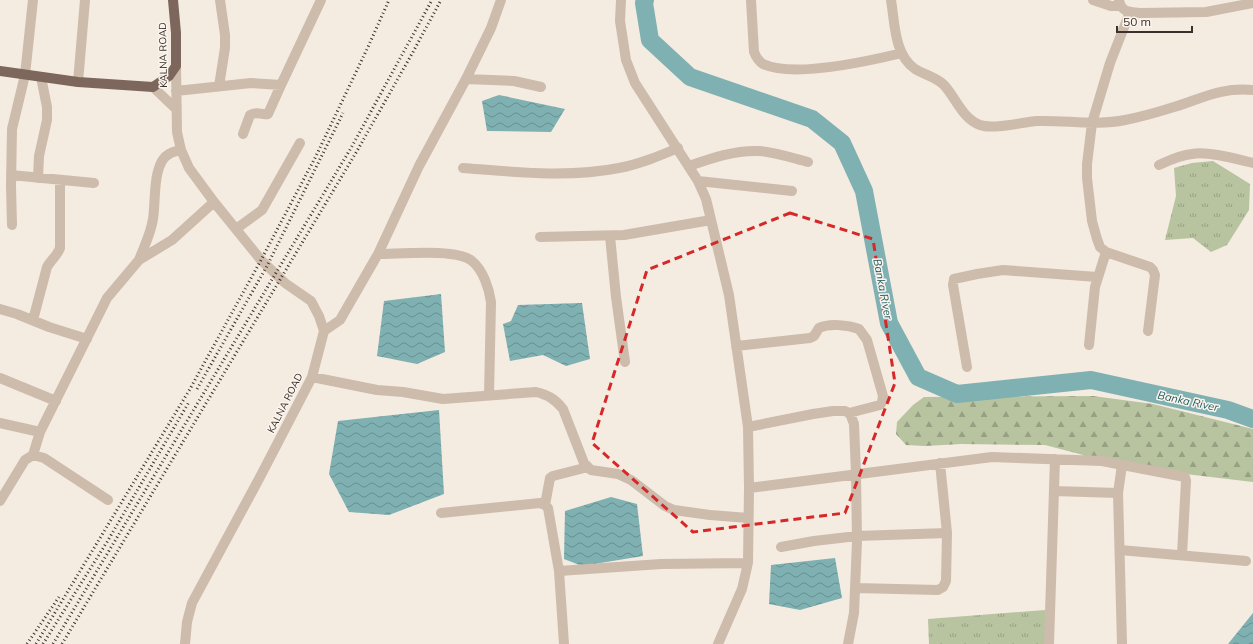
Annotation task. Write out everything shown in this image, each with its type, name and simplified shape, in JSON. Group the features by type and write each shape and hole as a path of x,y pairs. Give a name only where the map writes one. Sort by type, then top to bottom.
{"main road":[{"name":"KALNA ROAD","path":"173,0 176,33 176,66"},
{"path":"0,71 78,82 153,86 169,76 176,66"}],"street":[{"path":"12,225 12,129 25,75 33,0"},
{"path":"78,82 85,0"},
{"path":"219,86 225,48 225,35 220,0"},
{"path":"243,134 250,115 258,112 264,115 268,114 321,0"},
{"path":"324,331 340,320 378,254 419,166 466,79 491,28 501,0"},
{"path":"621,0 620,21 629,66 636,83 689,166 706,199 729,295 748,427 748,563 742,589 718,644"},
{"path":"751,0 754,52 756,58 763,64 778,68 801,70 865,62 902,53"},
{"path":"891,0 898,40 902,53 907,62 917,70 936,79 945,86 958,106 970,118 980,125 990,126 1037,121 1092,123 1124,120 1174,107 1218,92 1234,89 1253,90"},
{"path":"1093,0 1111,6 1119,3 1123,10 1130,12 1166,14 1206,12 1253,3"},
{"path":"1130,12 1110,63 1092,123 1087,164 1092,221 1096,239 1100,247 1106,252 1150,267 1153,270 1154,275 1148,332"},
{"name":"KALNA ROAD","path":"176,66 177,132 181,150 189,168 214,202 261,260 285,283 311,301 319,316 324,331 312,377 192,603 185,644"},
{"path":"38,178 39,156 47,120 47,107 41,77"},
{"path":"466,79 514,82 541,87"},
{"path":"176,91 251,83 281,85"},
{"name":"KALNA ROAD","path":"153,86 176,109"},
{"path":"236,229 262,210 300,143"},
{"path":"463,168 520,173 569,173 595,171 620,168 644,162 678,148"},
{"path":"0,501 25,460 33,455 40,432 107,298 139,260 151,230 154,218 158,170 163,159 169,154 181,150"},
{"path":"689,166 716,157 735,153 760,151 808,162"},
{"path":"1159,165 1177,157 1197,153 1253,163"},
{"path":"11,175 94,183"},
{"path":"33,320 47,267 51,260 57,256 60,248 60,180"},
{"path":"698,181 792,191"},
{"path":"139,260 172,240 214,202"},
{"path":"540,237 624,236 711,220"},
{"path":"610,236 625,362"},
{"path":"1089,345 1095,287 1106,252"},
{"path":"378,254 449,253 464,256 473,261 490,290 489,395"},
{"path":"967,367 953,286 954,279 1003,270 1097,277"},
{"path":"0,309 87,339"},
{"path":"736,346 810,338 814,336 818,328 824,326 844,326 858,329 867,340 883,396 880,405 849,413 845,411 834,411 748,427"},
{"path":"312,377 377,390 403,392 443,399 536,392 550,396 558,402 563,409 584,463 591,470 618,474 631,480 665,506 674,510 710,516 748,518"},
{"path":"0,378 56,401"},
{"path":"848,644 854,613 857,536 854,424 849,413"},
{"path":"0,423 40,432"},
{"path":"33,455 44,458 108,500"},
{"path":"749,488 992,457 1102,461 1185,477 1182,555"},
{"path":"1049,644 1055,459"},
{"path":"856,588 938,590 943,587 946,582 947,533 940,463"},
{"path":"1122,465 1118,493 1122,644"},
{"path":"545,505 550,478 552,476 588,468"},
{"path":"1054,491 1118,493"},
{"path":"442,513 540,502 548,508 559,571 564,644"},
{"path":"781,547 814,541 857,536 947,533"},
{"path":"1120,550 1246,561"},
{"path":"559,571 661,564 748,563"}],"highlighted area":[{"path":"790,213 873,239 895,383 845,513 693,532 592,443 647,270"}],"green space":[{"path":"1213,161 1250,184 1249,210 1227,245 1211,252 1193,238 1165,240 1176,196 1174,168 1192,163"},
{"path":"1093,396 1153,404 1253,429 1253,482 1093,463 1083,455 1045,445 906,445 896,434 897,422 913,405 924,397"},
{"path":"1045,610 1046,644 929,644 928,619"}],"water":[{"path":"499,95 565,109 551,132 487,131 482,101"},
{"path":"441,294 445,352 417,364 377,356 384,301"},
{"path":"582,303 590,359 566,366 543,355 510,361 503,324 511,321 518,305"},
{"path":"439,410 444,494 389,515 349,512 329,474 338,421"},
{"path":"611,497 637,504 643,556 582,566 564,559 565,511"},
{"path":"835,558 842,598 800,610 769,604 771,565"},
{"path":"1253,613 1253,644 1228,644"}],"waterway":[{"name":"Banka River","path":"645,0 644,3 650,40 690,77 812,119 842,143 864,191 889,323 918,377 957,394 1091,380 1228,410 1253,419"}],"railway":[{"path":"36,644 190,389 261,260 316,156 389,0"},
{"path":"53,644 351,148 432,0"},
{"path":"62,644 357,151 441,0"},
{"path":"197,389 267,266 343,113"},
{"path":"43,644 107,542 189,402"},
{"path":"27,644 59,597"}]}
